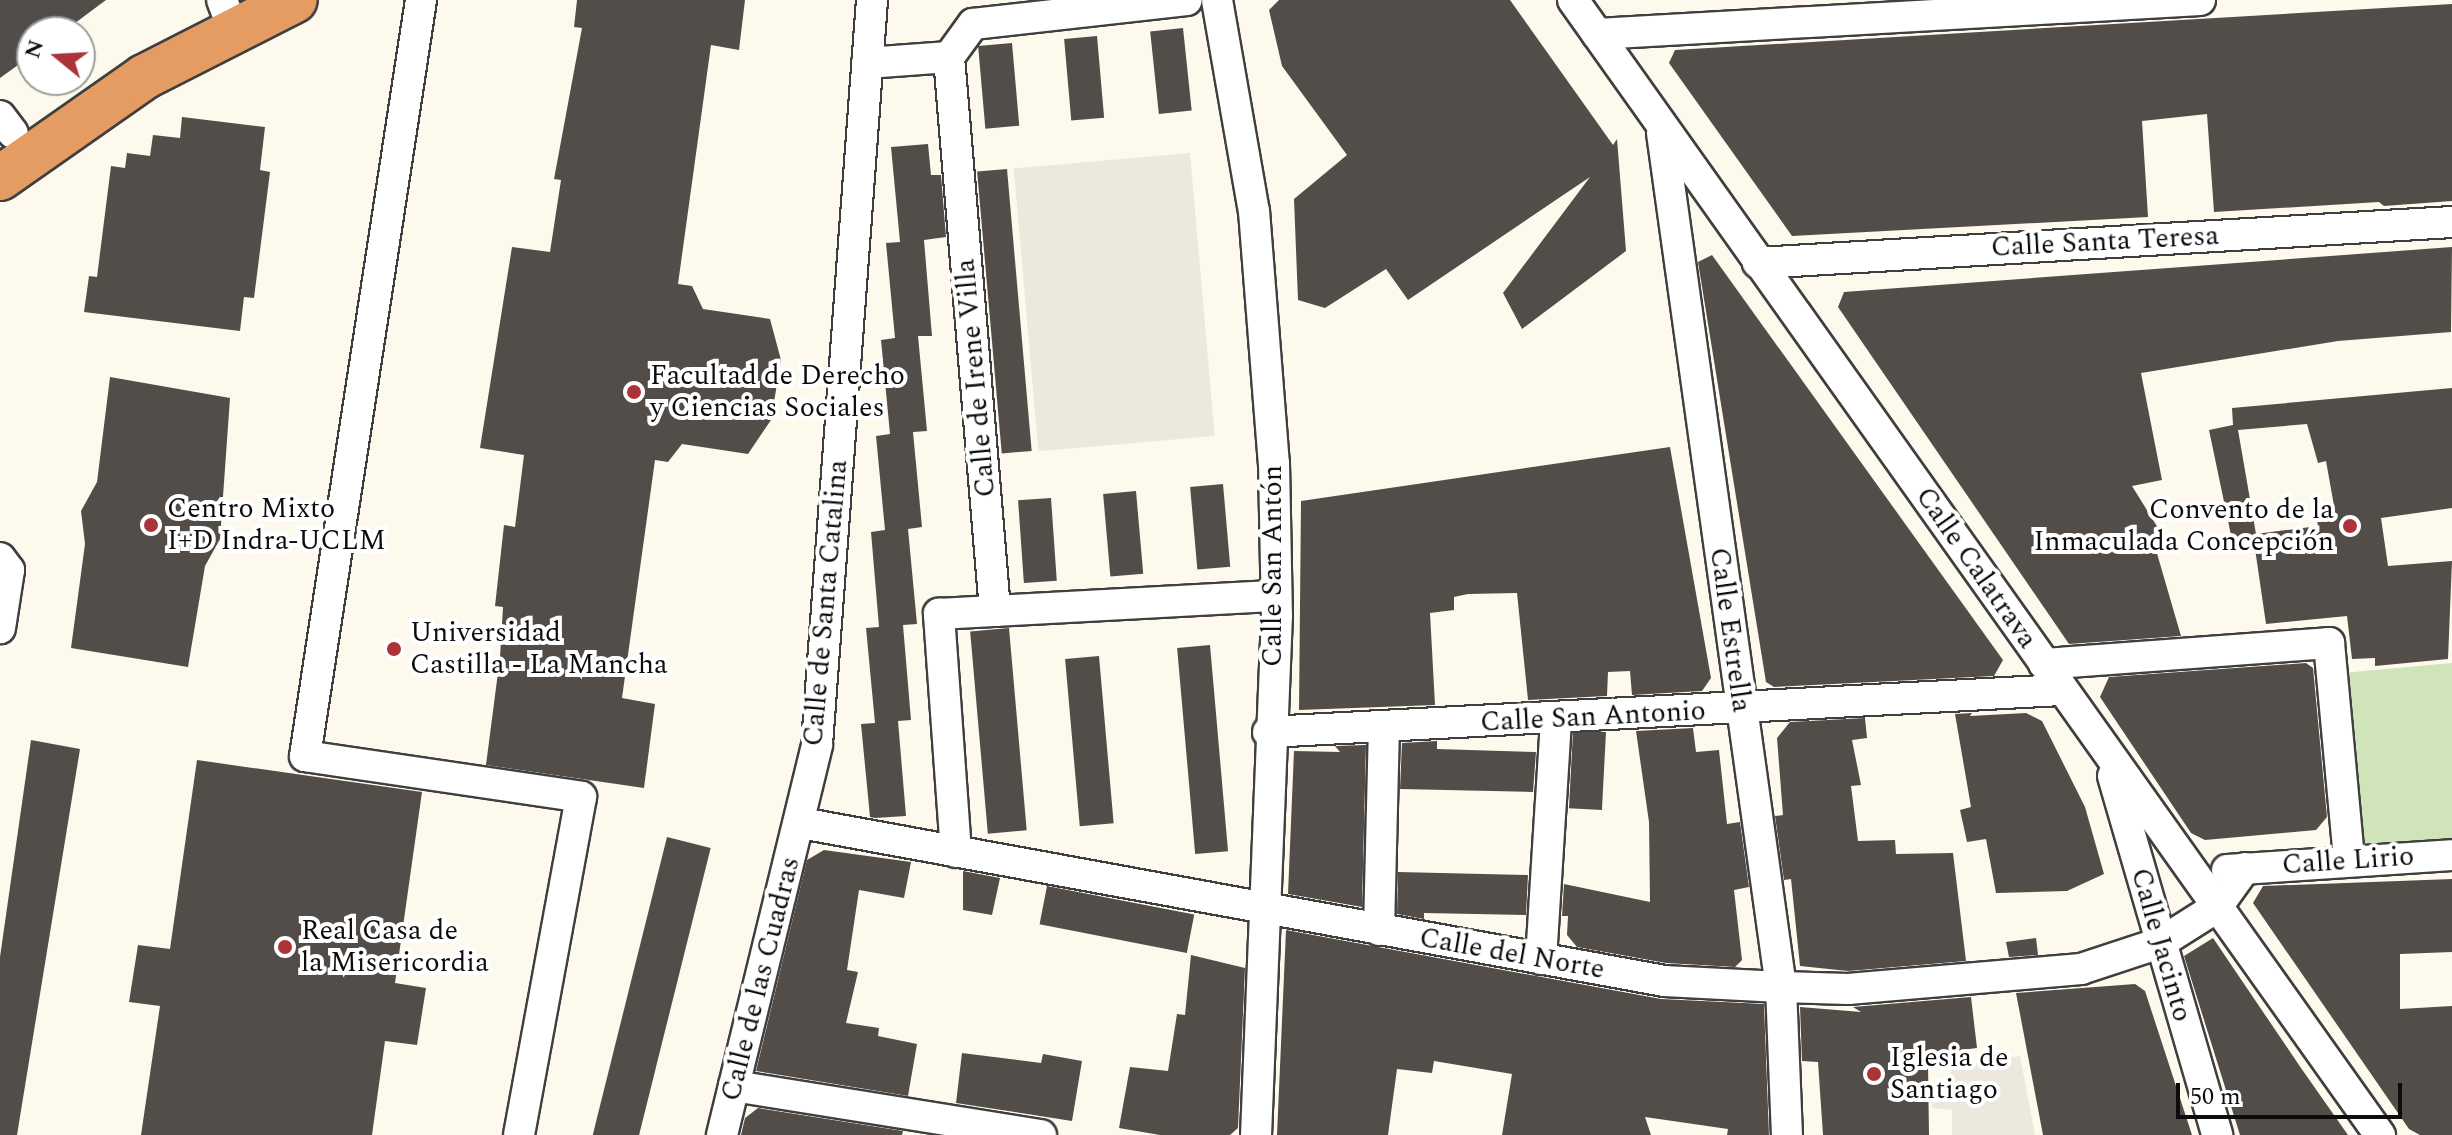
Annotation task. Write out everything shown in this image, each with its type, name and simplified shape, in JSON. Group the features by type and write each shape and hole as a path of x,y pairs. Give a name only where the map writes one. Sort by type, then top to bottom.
{"highway":[{"path":"4,131 228,9 295,0"},
{"path":"0,178 144,77 228,9"}],"street":[{"path":"421,0 305,756 581,797 519,1135"},
{"name":"Calle de Santa Catalina","path":"801,823 817,744 872,0"},
{"path":"867,63 949,57 973,24 1048,8 1187,0"},
{"name":"Calle San Antón","path":"1217,0 1254,211 1274,463 1276,596 1268,732 1256,1135"},
{"name":"Calle Calatrava","path":"1573,0 2380,1135"},
{"path":"1597,34 2200,0"},
{"name":"Calle de Irene Villa","path":"949,57 995,611"},
{"name":"Calle Estrella","path":"1661,127 1781,987 1787,1135"},
{"name":"Calle Santa Teresa","path":"1758,263 2452,222"},
{"path":"0,558 9,570 0,628"},
{"path":"956,852 939,614 1276,596"},
{"path":"2044,664 2329,643 2349,860"},
{"name":"Calle San Antonio","path":"1268,732 1741,710 2061,690"},
{"path":"1541,959 1556,718"},
{"path":"1379,930 1384,726"},
{"name":"Calle Jacinto","path":"2107,754 2217,1135"},
{"name":"Calle del Norte","path":"801,823 1664,981 1848,989 2081,969 2160,943 2217,907"},
{"name":"Calle de las Cuadras","path":"722,1135 801,823"},
{"name":"Calle Lirio","path":"2192,872 2452,855"},
{"name":"Calle Lirio","path":"2217,907 2245,868"},
{"path":"734,1086 1041,1135"}],"green space":[{"path":"2452,663 2452,846 2366,846 2359,841 2342,673"}],"shaded area":[{"path":"1190,153 1215,436 1038,451 1014,168"},
{"path":"2020,1056 2035,1135 1952,1135 1952,1110 1932,1108 1932,1094 1950,1092 1951,1068"}],"building":[{"path":"0,0 106,0 84,16 16,16 16,66 0,78"},
{"name":"Facultad de Derecho y Ciencias Sociales","path":"577,0 745,0 739,50 711,45 678,284 692,286 703,309 770,319 781,360 771,420 748,454 682,444 668,462 655,460 622,698 655,704 644,788 486,765 500,657 503,607 495,606 504,525 515,527 524,455 480,448 512,247 550,252 561,180 554,179 582,28 574,27"},
{"path":"1279,0 1510,0 1613,145 1617,139 1626,251 1522,329 1503,293 1590,177 1408,300 1386,269 1325,308 1298,300 1294,199 1347,155 1282,66 1269,10"},
{"path":"2452,4 2452,201 2214,212 2207,114 2142,121 2148,217 1792,236 1669,63 1675,50"},
{"path":"1183,28 1192,111 1159,114 1150,31"},
{"path":"1097,36 1104,118 1071,121 1064,39"},
{"path":"1012,43 1019,126 985,129 978,46"},
{"path":"182,117 265,127 260,170 270,172 254,298 244,297 240,331 84,312 89,276 97,277 111,166 125,168 127,153 150,156 153,135 180,138"},
{"path":"928,144 931,175 941,175 946,237 924,240 932,336 918,336 927,431 913,432 922,527 908,529 917,624 903,625 911,720 898,721 906,816 875,818 870,817 861,724 875,723 866,628 879,627 871,532 885,530 876,436 890,434 881,340 895,338 886,243 900,242 891,147"},
{"path":"1007,169 1032,451 1002,454 977,172"},
{"path":"2452,247 2451,332 2338,341 2141,373 2162,480 2132,486 2168,544 2156,550 2181,636 2069,644 1838,307 1844,292"},
{"path":"1712,255 2003,660 1994,676 1774,687 1766,682 1698,262"},
{"name":"Centro Mixto I+D Indra-UCLM","path":"110,377 230,398 220,539 205,566 188,667 71,648 85,544 81,511 97,482"},
{"name":"Convento de la Inmaculada Concepción","path":"2452,388 2452,508 2381,518 2388,566 2452,561 2448,659 2375,666 2375,658 2352,659 2347,616 2266,624 2253,535 2232,540 2209,430 2233,425 2232,408","holes":["2307,424 2318,463 2326,461 2336,517 2317,520 2318,526 2256,534 2238,430"]},
{"path":"1670,447 1711,678 1702,691 1632,695 1630,671 1608,672 1607,696 1528,700 1517,593 1468,594 1454,597 1454,610 1430,613 1435,705 1299,710 1301,501"},
{"path":"1223,484 1230,567 1197,570 1190,487"},
{"path":"1136,491 1143,574 1110,577 1103,494"},
{"path":"1051,498 1057,581 1024,583 1018,500"},
{"path":"1009,628 1027,830 988,834 970,631"},
{"path":"1210,645 1228,851 1195,854 1177,648"},
{"path":"1099,656 1114,823 1080,826 1065,659"},
{"path":"2306,663 2313,668 2327,817 2316,830 2205,840 2191,833 2100,697 2109,677"},
{"path":"1972,713 1970,716 2026,713 2042,721 2085,807 2104,874 2067,891 1996,893 1986,839 1967,842 1960,810 1971,807 1955,714"},
{"path":"1865,718 1867,738 1852,740 1861,785 1851,786 1858,841 1895,840 1896,854 1953,853 1966,961 1848,971 1800,966 1791,879 1784,880 1775,816 1783,815 1777,738 1790,722"},
{"path":"1693,728 1696,752 1719,750 1727,824 1740,822 1749,887 1734,890 1742,960 1735,967 1666,963 1577,947 1567,935 1568,916 1562,916 1564,884 1650,902 1649,822 1636,731"},
{"path":"1573,730 1606,732 1602,810 1569,808"},
{"path":"31,740 80,749 17,1135 0,1135 0,957"},
{"path":"1437,741 1437,749 1536,752 1533,792 1400,789 1402,743"},
{"path":"1366,745 1362,907 1288,894 1294,751 1340,752 1335,746"},
{"name":"Real Casa de la Misericordia","path":"197,760 422,792 395,983 426,988 417,1045 385,1041 372,1135 141,1135 160,1006 129,1002 138,945 170,949"},
{"path":"667,837 711,848 639,1135 593,1135"},
{"path":"824,850 911,862 904,898 859,890 847,970 858,972 846,1023 879,1028 878,1036 917,1044 908,1096 756,1071 807,860"},
{"path":"963,871 1000,878 992,915 963,910"},
{"path":"1398,872 1528,875 1526,915 1424,913 1424,919 1397,914"},
{"path":"2452,879 2452,952 2400,954 2400,1009 2452,1006 2452,1135 2420,1135 2409,1129 2253,903 2263,886"},
{"path":"1047,886 1194,915 1187,953 1040,924"},
{"path":"1286,930 1661,999 1764,1004 1769,1135 1727,1135 1728,1129 1645,1117 1651,1135 1502,1135 1512,1074 1434,1061 1432,1073 1397,1069 1388,1135 1277,1135"},
{"path":"2036,938 2038,955 2009,957 2006,942"},
{"path":"2213,938 2348,1135 2240,1135 2184,956"},
{"path":"1191,955 1245,968 1238,1128 1230,1135 1160,1135 1119,1128 1130,1067 1168,1071 1177,1014 1185,1015"},
{"path":"2135,984 2145,991 2192,1135 2043,1135 2016,993"},
{"name":"Iglesia de Santiago","path":"1971,997 1977,1048 1961,1050 1962,1059 1928,1064 1929,1135 1823,1135 1818,1062 1802,1061 1800,1007 1861,1012 1853,1007"},
{"path":"962,1053 1041,1063 1043,1054 1082,1061 1072,1121 956,1103"},
{"path":"758,1108 903,1131 902,1135 741,1135 745,1118"}],"place":[{"name":"Facultad de Derecho y Ciencias Sociales","path":"634,392"},
{"name":"Centro Mixto I+D Indra-UCLM","path":"151,525"},
{"name":"Convento de la Inmaculada Concepción","path":"2350,526"},
{"name":"Universidad Castilla - La Mancha","path":"394,649"},
{"name":"Real Casa de la Misericordia","path":"285,947"},
{"name":"Iglesia de Santiago","path":"1874,1074"}]}
